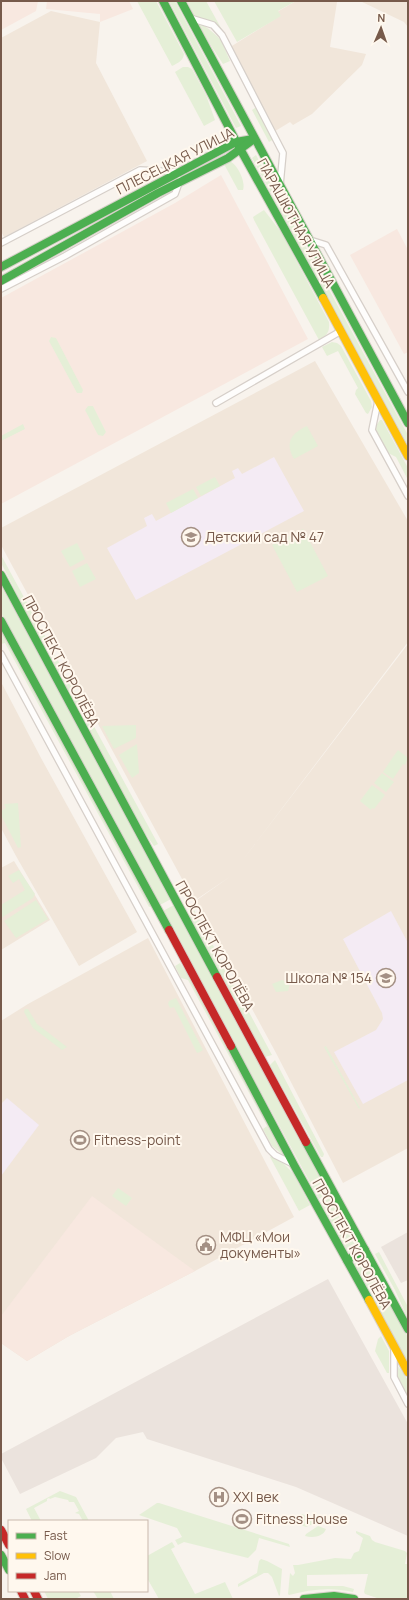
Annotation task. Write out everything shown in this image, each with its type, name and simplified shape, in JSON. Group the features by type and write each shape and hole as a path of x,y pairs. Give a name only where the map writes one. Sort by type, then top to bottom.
{"street":[{"name":"ПАРАШЮТНАЯ УЛИЦА","path":"163,1 236,142 341,331 408,456"},
{"name":"ПАРАШЮТНАЯ УЛИЦА","path":"181,1 408,423"},
{"path":"190,18 216,27 222,35 258,102 283,153 280,187"},
{"name":"ПЛЕСЕЦКАЯ УЛИЦА","path":"1,281 236,142 254,139"},
{"name":"ПЛЕСЕЦКАЯ УЛИЦА","path":"1,267 179,176 241,150 254,139"},
{"path":"1,243 140,170 179,176 175,194 56,261 1,289"},
{"path":"308,239 326,245 408,392"},
{"path":"216,403 341,331"},
{"path":"378,401 372,430 408,496"},
{"name":"ПРОСПЕКТ КОРОЛЁВА","path":"1,575 155,864 408,1329"},
{"name":"ПРОСПЕКТ КОРОЛЁВА","path":"1,621 194,976 294,1165 408,1372"},
{"path":"1,654 269,1149 275,1155 294,1165"},
{"path":"347,1260 366,1250"},
{"path":"394,1348 394,1377 408,1404"},
{"path":"1,1530 8,1543"},
{"path":"1,1555 8,1568"},
{"path":"304,1599 334,1596 354,1599"}],"shaded area":[{"path":"1,1 38,1 36,11 1,30"},
{"path":"47,1 129,1 133,9 100,22 100,14 46,9"},
{"path":"296,1 337,2 330,47 366,54 362,65 312,114 293,125 290,122 272,133 227,49 280,16 277,12"},
{"path":"360,1 408,1 408,27 404,22"},
{"path":"51,11 100,22 96,63 147,161 4,237 1,231 1,38"},
{"path":"221,175 308,339 1,504 1,298 175,203"},
{"path":"397,229 408,250 408,352 404,354 350,255"},
{"path":"315,361 408,521 408,642 242,861 408,644 408,1148 343,1183 276,1053 194,902 231,876 194,901 1,545 1,528"},
{"name":"Детский сад № 47","path":"274,457 304,511 136,600 107,548 147,526 144,518 152,514 156,521 235,478 232,471 238,468 242,474"},
{"path":"1,682 137,932 79,966 1,828"},
{"path":"14,861 50,920 1,950 1,868"},
{"name":"Школа № 154","path":"391,911 408,943 408,1080 363,1104 334,1052 376,1030 383,1019 382,1013 343,939"},
{"path":"148,938 294,1217 195,1271 69,1336 27,1361 1,1343 1,1021 28,1004"},
{"path":"7,1098 39,1125 1,1176 1,1104"},
{"path":"92,1196 195,1271 69,1336 27,1361 1,1343 1,1316"},
{"path":"408,1232 408,1280 401,1283 381,1247"},
{"path":"328,1279 408,1424 408,1536 296,1487 147,1439 143,1432 116,1438 96,1458 20,1494 1,1458 1,1454"}],"green space":[{"path":"137,1 156,1 184,54 183,58 178,63 172,66"},
{"path":"169,1 175,1 241,126 236,128"},
{"path":"187,1 206,1 226,37 203,19 194,15"},
{"path":"214,1 296,1 278,11 281,16 237,42"},
{"path":"198,23 209,29 225,45 224,47 230,61 223,64"},
{"path":"183,67 192,69 206,95 215,120 204,126 175,72"},
{"path":"258,106 274,139 269,142 252,110"},
{"path":"256,155 408,435 408,445 252,158"},
{"path":"229,161 235,165 240,173 244,187 243,190 238,190 224,164"},
{"path":"264,210 281,232 329,322 327,333 319,340 254,220 253,217"},
{"path":"51,337 56,338 83,390 82,393 77,393 49,341"},
{"path":"332,342 341,346 371,401 372,407 368,414 355,394 358,388 338,351 327,356 322,347"},
{"path":"88,406 93,406 106,432 103,436 98,435 85,410"},
{"path":"380,420 382,420 408,468 408,480 396,457 388,453 375,431"},
{"path":"23,424 25,429 1,441 1,436"},
{"path":"307,426 318,446 294,459 290,448 291,439 297,432"},
{"path":"215,477 220,486 201,496 196,487"},
{"path":"193,489 198,498 171,513 166,503"},
{"path":"303,529 328,576 297,592 272,545"},
{"path":"77,543 85,559 70,567 61,551"},
{"path":"1,555 51,647 44,649 1,563"},
{"path":"87,563 96,579 80,587 72,571"},
{"path":"1,586 171,899 160,905 1,613"},
{"path":"1,629 152,906 149,907 5,643 1,644"},
{"path":"54,653 158,844 154,846 143,830 49,657"},
{"path":"136,725 136,738 114,749 102,726"},
{"path":"137,744 139,773 132,778 119,755"},
{"path":"398,750 408,758 405,765 403,764 393,779 383,772"},
{"path":"382,773 394,782 386,792 374,783"},
{"path":"372,785 385,795 374,809 372,808 371,810 360,801"},
{"path":"18,803 21,847 18,848 1,815 1,811 6,808 4,804"},
{"path":"19,870 35,894 33,898 1,918 1,905 25,890 19,879 13,883 8,876"},
{"path":"36,900 48,919 16,938 4,921"},
{"path":"174,905 330,1193 319,1199 163,911"},
{"path":"192,906 272,1055 265,1057 189,916 189,911"},
{"path":"180,963 191,978 274,1133 283,1155 272,1146 263,1129 267,1126 188,980 181,978 175,966"},
{"path":"282,980 290,983 288,991 276,992 272,984"},
{"path":"176,998 203,1050 200,1052 197,1053 174,1007 170,1008 168,1004 169,1001"},
{"path":"25,1009 28,1009 37,1024 67,1047 62,1050 33,1028 24,1012"},
{"path":"326,1046 360,1108 359,1109 324,1047"},
{"path":"275,1060 324,1154 323,1157 321,1157 270,1065"},
{"path":"271,1156 284,1164 293,1173 310,1205 299,1211 270,1157"},
{"path":"118,1188 132,1198 126,1206 112,1196"},
{"path":"332,1197 359,1246 355,1251 348,1252 321,1203"},
{"path":"379,1252 408,1307 408,1319 395,1290 375,1254"},
{"path":"365,1258 408,1337 408,1364 354,1264"},
{"path":"381,1336 389,1351 389,1373 387,1373 375,1351 378,1339"},
{"path":"397,1365 408,1380 408,1397 398,1377"},
{"path":"60,1491 76,1497 88,1520 82,1520 79,1514 75,1513 79,1511 74,1502 69,1502 68,1500 55,1497 47,1499 47,1501 34,1508 40,1520 32,1520 26,1509"},
{"path":"157,1503 289,1544 290,1547 259,1538 256,1550 248,1558 184,1542 178,1545 175,1540 182,1537 177,1528 139,1515"},
{"path":"302,1514 313,1519 313,1524 306,1527 301,1525 300,1515"},
{"path":"318,1526 326,1529 323,1534 314,1537 305,1536 306,1534"},
{"path":"356,1531 370,1536 375,1542 405,1551 407,1553 405,1564 408,1564 408,1599 380,1599 365,1594 364,1592 368,1574 307,1575 307,1586 343,1586 354,1589 353,1592 345,1590 321,1589 288,1594 290,1573 293,1576 295,1573 293,1565 335,1558 351,1559 354,1553 359,1551 363,1538 356,1533"},
{"path":"172,1542 175,1547 171,1549 195,1594 225,1582 233,1599 159,1599 148,1580 148,1555"},
{"path":"261,1559 282,1569 279,1596 272,1577 268,1573 264,1573 238,1587 238,1584 257,1573 259,1561"},
{"path":"44,1592 79,1592 81,1596 75,1599 48,1599"},
{"path":"94,1592 110,1592 114,1599 98,1599"}],"traffic: fast":[{"path":"163,1 238,145 323,298"},
{"path":"181,1 408,423"},
{"path":"1,267 236,142 253,139"},
{"path":"1,281 158,193 228,158 254,139"},
{"path":"1,575 217,977"},
{"path":"1,621 169,930"},
{"path":"231,1046 294,1165 369,1300"},
{"path":"306,1142 408,1329"},
{"path":"347,1260 365,1250"},
{"path":"1,1555 8,1568"},
{"path":"304,1599 334,1596 354,1599"}],"traffic: slow":[{"path":"323,298 408,456"},
{"path":"369,1300 408,1372"}],"traffic: jam":[{"path":"169,930 231,1046"},
{"path":"217,977 306,1142"},
{"path":"1,1530 8,1543"},
{"path":"22,1592 25,1599"},
{"path":"34,1592 38,1599"}],"place":[{"name":"Детский сад № 47","path":"191,537"},
{"name":"Школа № 154","path":"386,978"},
{"name":"Fitness-point","path":"80,1140"},
{"name":"МФЦ «Мои документы»","path":"206,1245"},
{"name":"XXI век","path":"219,1497"},
{"name":"Fitness House","path":"242,1519"}]}
